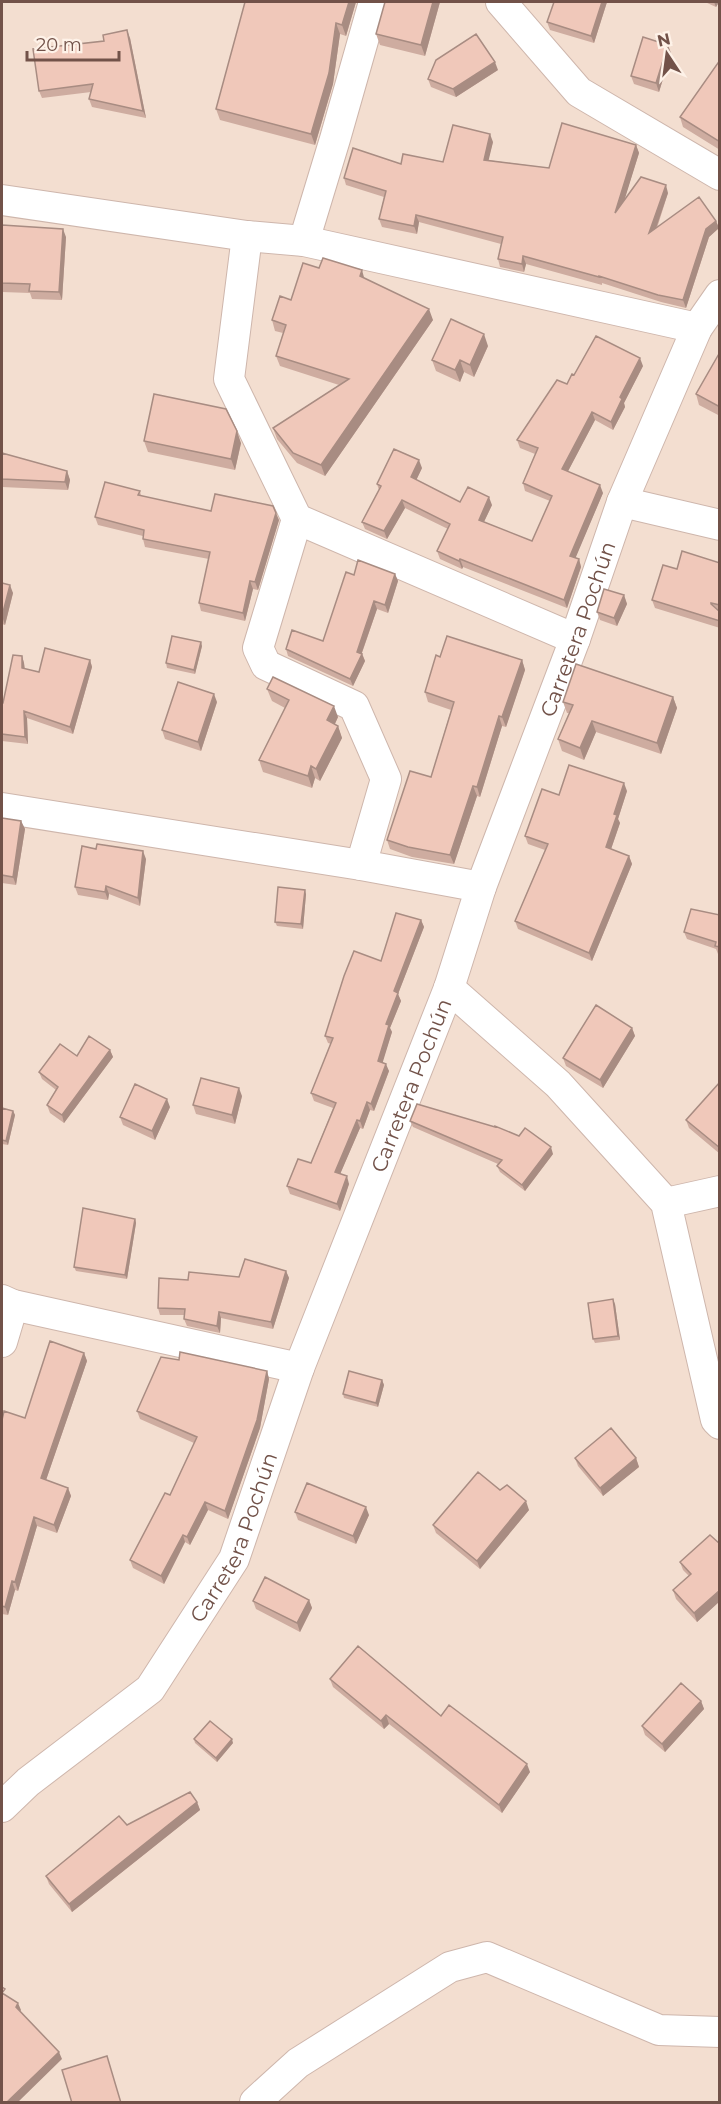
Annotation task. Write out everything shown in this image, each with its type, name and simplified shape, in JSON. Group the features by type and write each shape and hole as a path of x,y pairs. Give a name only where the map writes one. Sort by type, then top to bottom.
{"street":[{"path":"304,241 374,2"},
{"path":"501,2 579,92 720,175"},
{"path":"2,200 247,236 304,241 697,328"},
{"path":"247,236 229,379 297,519 575,639"},
{"name":"Carretera Pochún","path":"2,1807 15,1778 150,1689 234,1558 299,1368 449,988 481,887 575,639 622,502 697,328 720,295"},
{"path":"622,502 720,525"},
{"path":"297,519 258,648 266,665 354,706 386,779 361,866"},
{"path":"2,808 481,887"},
{"path":"449,988 558,1084 666,1203 716,1420 720,1424"},
{"path":"666,1203 720,1191"},
{"path":"2,1342 7,1302 299,1368"},
{"path":"255,2103 298,2063 450,1967 487,1957 659,2030 720,2032"}],"shaded area":[{"path":"2,2 719,2 719,2102 2,2102"}],"building":[{"path":"245,2 349,2 342,25 336,23 329,73 311,134 216,109"},
{"path":"385,2 433,2 421,45 376,34"},
{"path":"554,2 602,2 591,36 547,22"},
{"path":"127,30 143,111 89,99 93,84 39,91 33,49 104,41 103,35"},
{"path":"476,34 495,62 453,89 428,79 436,60"},
{"path":"643,37 668,45 656,83 631,76"},
{"path":"720,60 720,142 680,117"},
{"path":"562,123 636,145 615,213 641,177 666,185 649,233 699,197 716,221 706,229 683,300 658,295 599,276 523,256 522,264 498,259 503,237 416,215 414,226 379,219 386,191 344,178 353,148 401,164 403,154 443,162 453,125 490,134 484,160 549,168"},
{"path":"2,225 63,229 59,292 29,291 30,284 2,283"},
{"path":"323,258 362,270 360,276 429,309 321,465 293,453 273,428 349,379 276,356 286,325 272,320 280,296 291,300 303,263 319,268"},
{"path":"451,319 484,334 470,365 460,360 455,370 432,360"},
{"path":"596,336 640,358 620,397 622,399 611,422 592,412 562,469 600,485 570,556 579,559 564,600 437,551 450,524 402,500 384,531 362,522 381,486 377,484 394,449 419,460 411,477 460,502 468,487 489,497 479,520 532,541 552,496 523,483 538,448 517,440 557,380 567,384 572,374 574,375"},
{"path":"720,352 720,407 696,394"},
{"path":"154,394 226,409 237,431 231,459 144,441"},
{"path":"2,453 67,471 65,482 2,479"},
{"path":"105,482 140,491 138,495 211,511 215,494 273,506 276,513 255,582 250,581 243,613 199,603 210,552 143,539 144,530 95,517"},
{"path":"682,551 720,563 720,605 711,604 720,612 720,621 652,600 663,565 677,569"},
{"path":"358,560 395,574 385,605 374,601 357,652 362,654 350,679 286,649 292,630 323,641 346,572 354,575"},
{"path":"2,583 10,585 2,616"},
{"path":"604,589 624,595 614,618 597,612"},
{"path":"172,636 201,642 194,670 166,663"},
{"path":"447,636 522,660 502,717 499,716 477,787 473,786 450,855 408,847 387,840 410,771 431,777 454,702 425,692 436,655 440,657"},
{"path":"45,648 90,660 70,727 24,711 25,737 2,734 2,703 13,655 22,656 22,668 39,672"},
{"path":"576,664 673,697 657,743 592,721 580,748 558,739 573,705 563,702"},
{"path":"273,677 334,706 327,720 338,726 316,769 311,766 308,776 259,760 289,700 267,689"},
{"path":"178,682 214,694 198,742 162,730"},
{"path":"569,765 624,783 614,814 617,815 606,847 629,856 589,953 515,921 548,844 525,836 542,789 559,795"},
{"path":"2,818 21,821 13,877 2,875"},
{"path":"97,844 143,851 138,898 106,886 105,892 75,887 82,846 96,849"},
{"path":"278,887 305,890 301,924 275,922"},
{"path":"691,909 720,915 720,947 715,946 716,942 684,932"},
{"path":"396,913 421,920 394,991 398,993 386,1024 389,1025 378,1061 386,1064 371,1104 367,1102 360,1121 357,1120 335,1172 347,1176 337,1204 287,1186 298,1159 311,1163 336,1103 311,1093 333,1038 325,1036 344,976 354,951 381,961"},
{"path":"596,1005 632,1028 600,1080 563,1058"},
{"path":"89,1036 110,1050 62,1115 47,1105 58,1087 39,1072 60,1044 77,1056"},
{"path":"201,1078 239,1088 232,1115 193,1105"},
{"path":"720,1082 720,1148 686,1120"},
{"path":"135,1084 167,1099 152,1131 120,1117"},
{"path":"417,1104 495,1126 519,1136 525,1128 551,1147 522,1185 497,1166 502,1160 410,1121"},
{"path":"2,1108 13,1111 6,1141 2,1140"},
{"path":"83,1208 135,1219 125,1275 74,1267"},
{"path":"245,1259 286,1271 271,1322 219,1312 217,1326 184,1319 185,1309 158,1308 159,1278 188,1280 189,1272 239,1277"},
{"path":"613,1299 618,1336 593,1339 588,1303"},
{"path":"50,1341 84,1353 41,1478 68,1488 54,1525 34,1517 15,1582 12,1581 5,1607 2,1606 2,1420 4,1411 25,1418"},
{"path":"180,1352 267,1371 257,1420 225,1511 205,1502 187,1537 183,1535 161,1576 130,1560 165,1493 170,1495 197,1437 137,1411 161,1357 179,1360"},
{"path":"349,1371 382,1380 376,1403 343,1394"},
{"path":"611,1428 636,1458 600,1488 575,1458"},
{"path":"478,1472 500,1490 507,1485 526,1501 477,1561 433,1525"},
{"path":"307,1483 366,1507 353,1536 295,1512"},
{"path":"710,1535 720,1544 720,1590 694,1613 673,1590 691,1574 680,1562"},
{"path":"265,1577 309,1600 297,1623 253,1601"},
{"path":"358,1646 441,1716 449,1705 527,1764 499,1805 386,1715 381,1721 330,1679"},
{"path":"681,1683 701,1701 662,1744 642,1726"},
{"path":"210,1721 232,1739 216,1758 194,1739"},
{"path":"190,1792 197,1802 69,1904 46,1876 119,1816 127,1825"},
{"path":"2,1993 18,2003 16,2007 59,2052 6,2103 2,2103"},
{"path":"107,2056 121,2103 72,2103 62,2070"}]}
